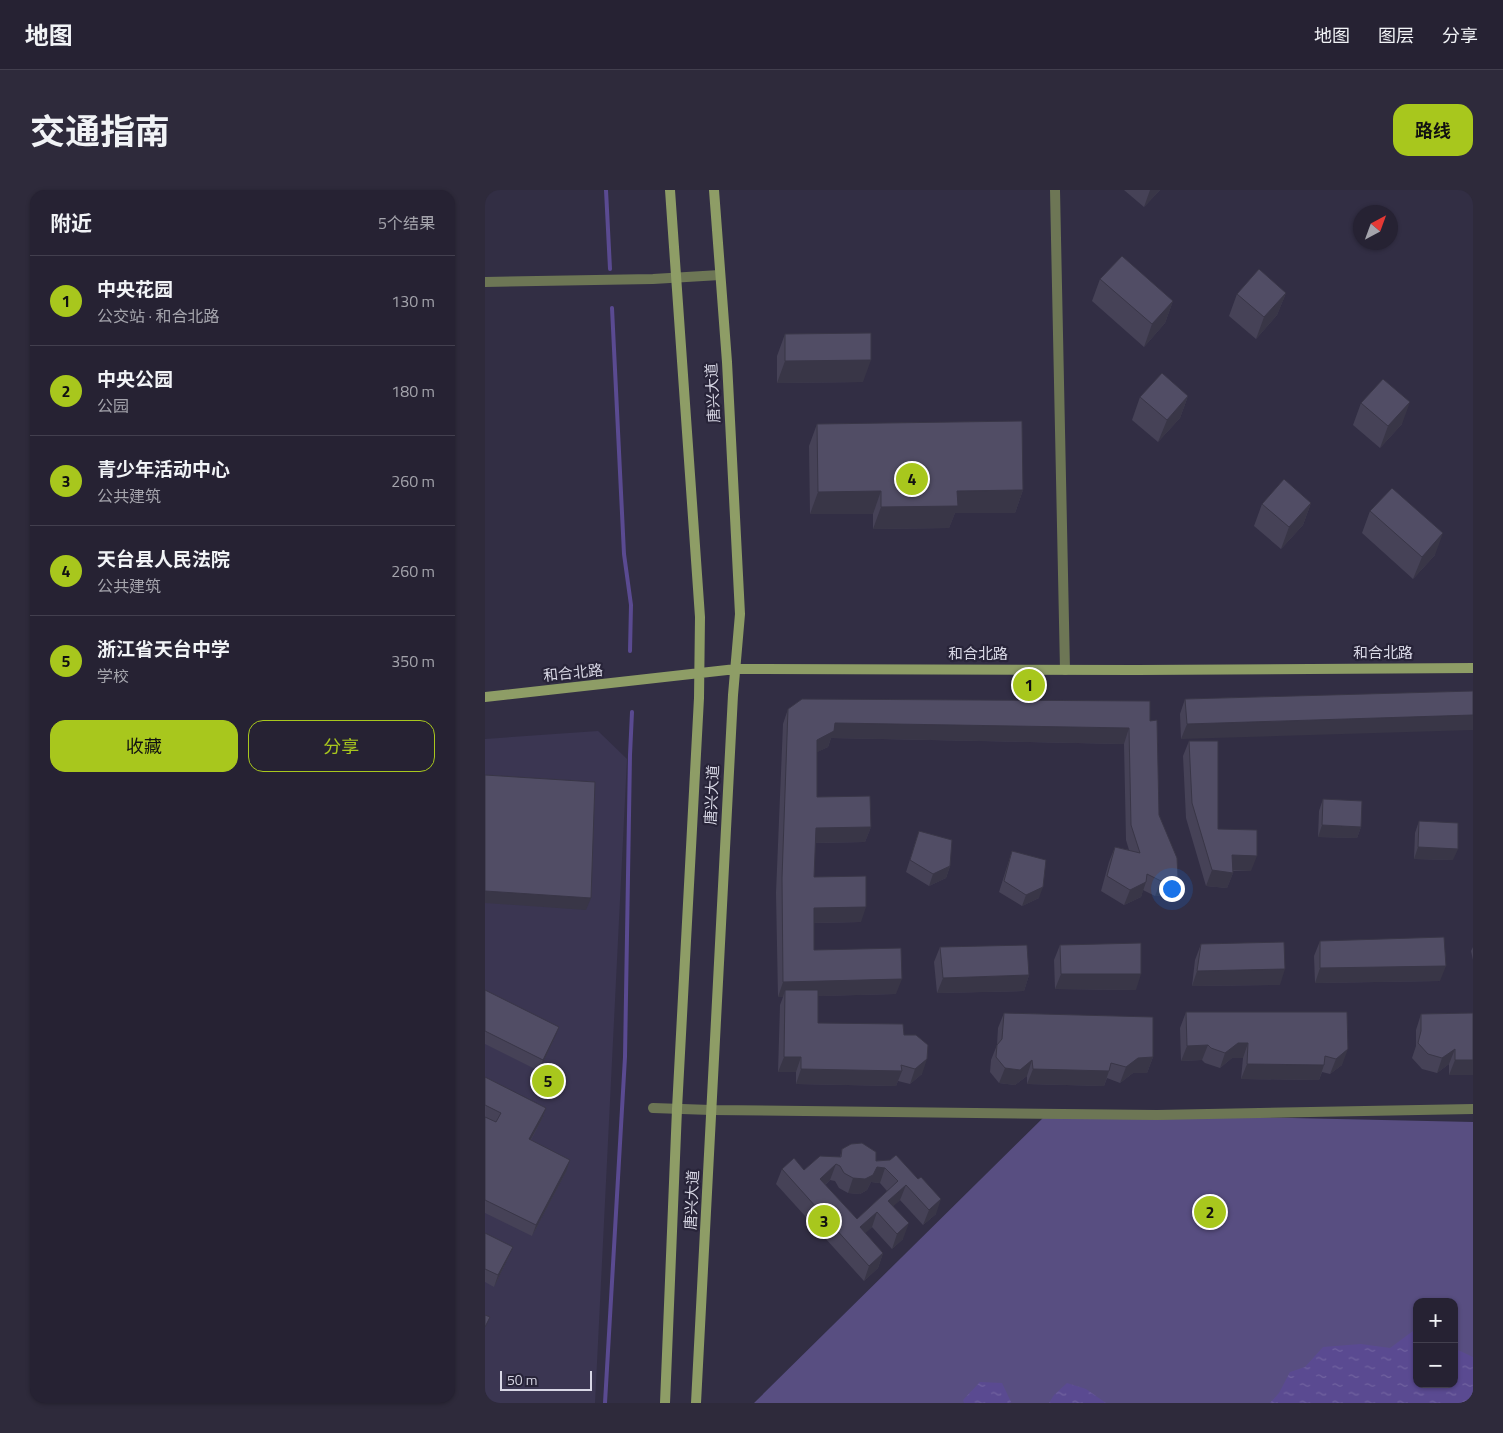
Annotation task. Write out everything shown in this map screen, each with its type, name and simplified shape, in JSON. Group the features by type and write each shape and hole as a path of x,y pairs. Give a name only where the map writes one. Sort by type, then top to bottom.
{"main road":[{"name":"唐兴大道","path":"665,1403 677,1109 700,672 700,617 670,190"},
{"name":"唐兴大道","path":"696,1403 733,695 740,614 727,362 713,190"},
{"name":"和合北路","path":"485,697 736,669 1473,668"}],"street":[{"path":"1055,190 1065,670"},
{"path":"485,282 720,275"},
{"path":"653,1108 1157,1115 1473,1108"}],"shaded area":[{"path":"598,731 627,759 595,1403 485,1403 485,739"},
{"path":"1046,1115 1157,1115 1473,1122 1473,1403 754,1403"}],"water":[{"path":"1413,1331 1413,1388 1458,1388 1458,1350 1473,1357 1473,1403 1270,1403 1279,1393 1290,1372 1305,1367 1323,1347 1361,1344 1390,1348"},
{"path":"980,1382 1002,1383 1011,1402 964,1403 963,1400"},
{"path":"1067,1383 1086,1389 1106,1403 1049,1403 1054,1395"}],"building":[{"path":"1122,256 1173,301 1152,324 1100,279"},
{"path":"1259,269 1286,293 1264,317 1237,294"},
{"path":"871,333 871,360 785,361 785,334"},
{"path":"1162,373 1188,396 1167,420 1140,397"},
{"path":"1383,379 1410,402 1388,426 1361,403"},
{"path":"1022,421 1023,490 957,491 958,506 881,507 881,491 818,492 817,424"},
{"path":"1284,479 1311,503 1289,527 1262,504"},
{"path":"1392,488 1443,533 1422,557 1370,511"},
{"path":"1473,691 1473,715 1187,724 1185,699"},
{"path":"802,699 1150,701 1150,721 1157,720 1159,815 1177,858 1178,878 1161,881 1147,874 1146,882 1130,890 1107,876 1115,847 1140,853 1131,825 1129,728 835,723 834,731 817,740 817,797 870,796 871,827 816,828 814,877 866,876 866,907 814,908 814,950 901,948 902,979 783,982 782,878 788,709"},
{"path":"1189,741 1218,741 1218,829 1257,830 1257,856 1232,855 1233,873 1212,870 1192,803"},
{"path":"485,775 595,782 591,898 485,891"},
{"path":"1323,799 1362,801 1361,827 1322,825"},
{"path":"1419,821 1458,823 1458,849 1418,847"},
{"path":"919,831 952,840 950,866 933,874 910,860"},
{"path":"1012,851 1046,860 1043,887 1026,895 1004,881"},
{"path":"1444,937 1446,966 1320,968 1320,941"},
{"path":"1284,942 1285,969 1197,971 1201,944"},
{"path":"1141,943 1141,974 1061,974 1060,945"},
{"path":"1027,945 1029,975 943,978 940,947"},
{"path":"485,990 559,1027 543,1060 485,1031"},
{"path":"785,990 818,990 818,1023 903,1024 904,1035 916,1035 928,1045 927,1059 915,1069 901,1065 902,1071 801,1069 801,1057 784,1057"},
{"path":"1186,1012 1347,1012 1348,1049 1336,1059 1325,1056 1324,1065 1247,1064 1248,1043 1238,1043 1225,1053 1208,1045 1187,1046"},
{"path":"1004,1013 1153,1017 1153,1057 1138,1058 1126,1067 1111,1063 1109,1071 1033,1069 1032,1060 1020,1070 1005,1068 996,1057 997,1045 1002,1039"},
{"path":"1473,1013 1473,1060 1455,1060 1455,1049 1442,1058 1428,1054 1418,1043 1421,1031 1421,1014"},
{"path":"485,1077 546,1108 529,1139 570,1160 536,1225 485,1200 485,1117 496,1122 501,1113 485,1105"},
{"path":"862,1143 876,1152 876,1161 890,1160 896,1155 918,1179 921,1177 941,1199 929,1210 906,1185 888,1201 909,1223 897,1234 877,1212 860,1227 883,1253 869,1266 782,1169 794,1158 804,1170 820,1156 841,1157 842,1149 851,1144","holes":["836,1164 840,1166 844,1173 853,1178 865,1179 873,1175 877,1167 885,1168 898,1181 857,1219 820,1179"]},
{"path":"485,1233 513,1247 498,1275 485,1269"},
{"path":"485,1315 490,1317 485,1327"}],"waterway":[{"path":"606,190 610,269"},
{"path":"612,308 624,554 631,605 630,651"},
{"path":"605,1403 625,1057 632,712"}],"place":[{"name":"天台县人民法院","path":"912,479"},
{"name":"中央花园","path":"1029,685"},
{"name":"浙江省天台中学","path":"548,1081"},
{"name":"中央公园","path":"1210,1212"},
{"name":"青少年活动中心","path":"824,1221"}]}
